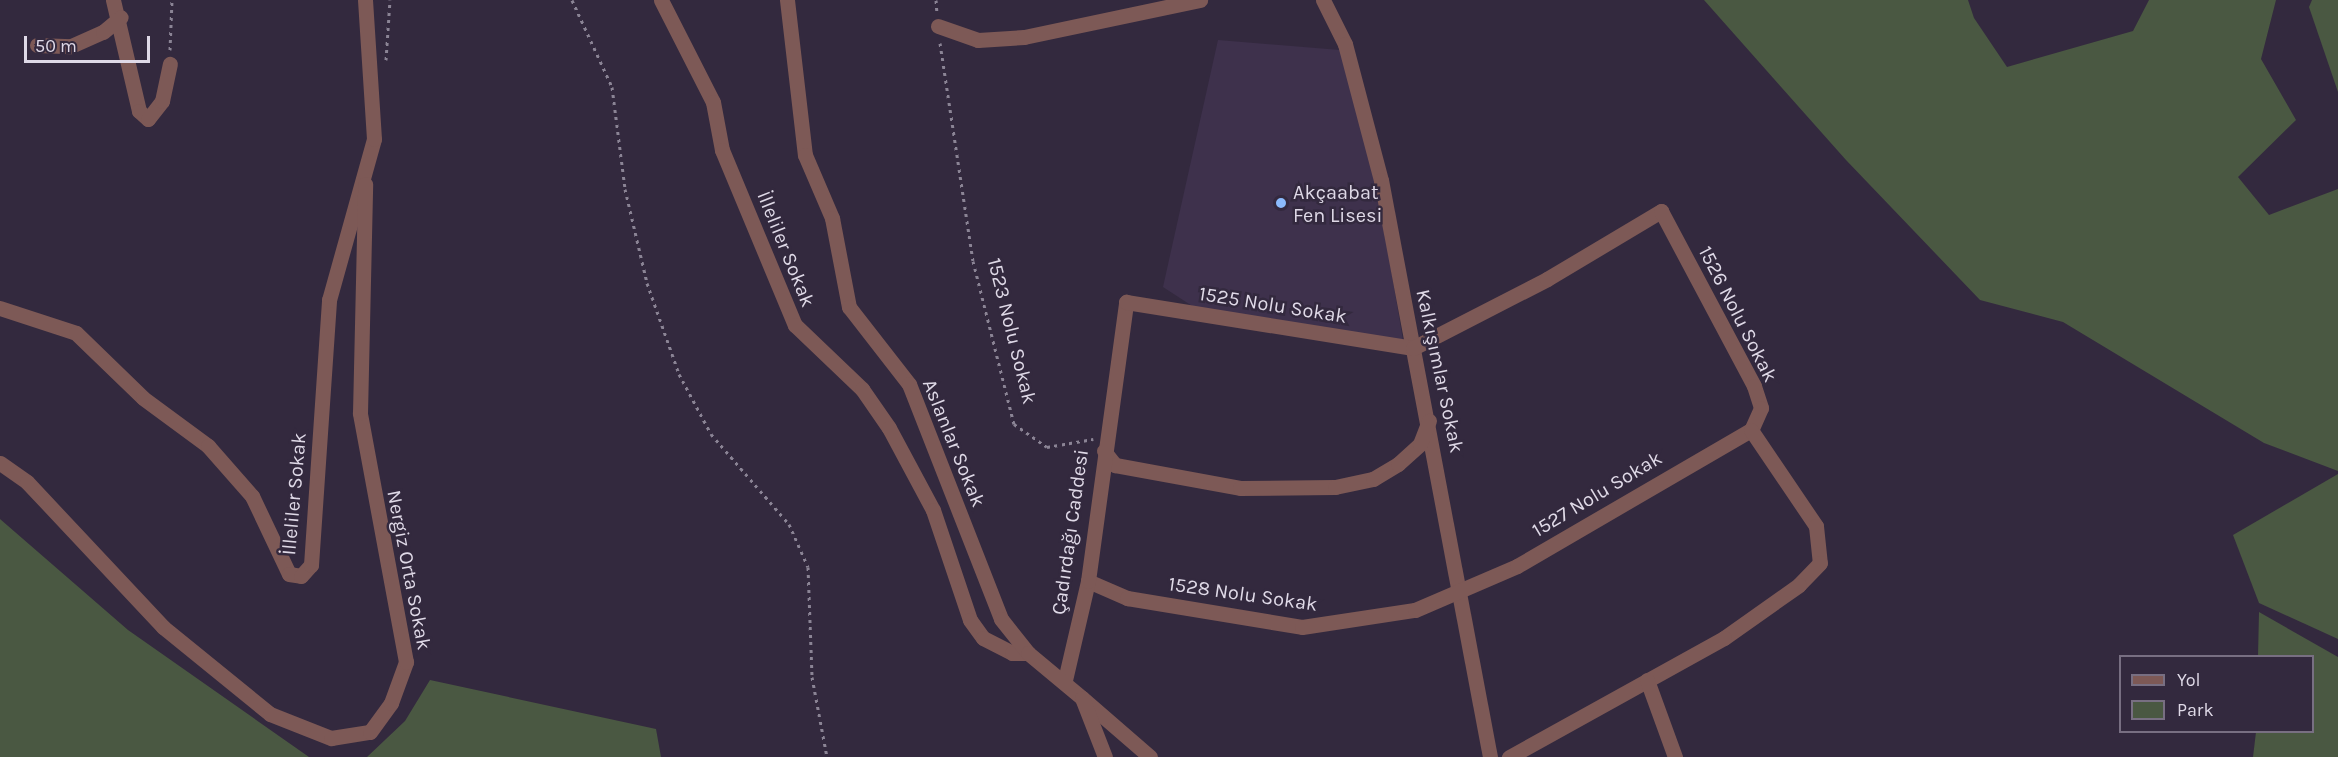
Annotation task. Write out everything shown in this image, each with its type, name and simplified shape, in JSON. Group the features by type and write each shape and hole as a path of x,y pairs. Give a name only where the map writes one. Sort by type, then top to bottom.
{"street":[{"path":"113,0 121,17 139,111 148,119 162,101 170,64"},
{"name":"İlleliler Sokak","path":"0,308 76,333 143,399 208,446 252,496 289,574 301,576 311,565 329,300 365,184 374,139 365,0"},
{"name":"İlleliler Sokak","path":"661,0 713,102 722,150 795,325 862,389 889,428 933,510 970,620 983,638 1012,653 1028,653"},
{"name":"Aslanlar Sokak","path":"787,0 802,137 832,219 841,287 849,307 909,384 997,608 1028,653 1065,680"},
{"path":"938,26 978,40 1024,37 1200,0"},
{"name":"Kalkışımlar Sokak","path":"1323,0 1345,44 1381,180 1463,593 1490,757"},
{"path":"37,45 71,45 103,32 121,17"},
{"name":"Nergiz Orta Sokak","path":"0,463 27,482 163,627 270,714 331,738 370,732 391,703 406,662 360,413 365,184"},
{"name":"1526 Nolu Sokak","path":"1413,348 1547,279 1661,211 1754,386 1761,408 1751,429"},
{"name":"1525 Nolu Sokak","path":"1126,302 1413,348"},
{"name":"Çadırdağı Caddesi","path":"1065,680 1088,581 1126,302"},
{"path":"1104,451 1115,465 1240,488 1335,487 1372,478 1398,464 1420,444 1429,421"},
{"path":"1509,757 1724,638 1799,585 1820,563 1816,526 1751,429"},
{"name":"1527 Nolu Sokak","path":"1463,593 1751,429"},
{"name":"1528 Nolu Sokak","path":"1088,581 1126,598 1302,627 1415,610 1463,593"},
{"path":"1065,680 1082,698 1150,757"},
{"path":"1647,680 1675,757"},
{"path":"1082,698 1106,757"}],"path":[{"path":"170,64 172,0"},
{"path":"572,0 612,87 625,189 643,268 679,374 711,434 789,524 808,567 812,677 827,757"},
{"name":"1523 Nolu Sokak","path":"936,0 973,261 1014,424 1047,447 1091,439 1104,451"}],"shaded area":[{"name":"Akçaabat Fen Lisesi","path":"1218,40 1340,50 1366,120 1403,340 1203,313 1163,287"}],"green space":[{"path":"1704,0 1968,0 1974,18 2007,67 2133,31 2149,0 2276,0 2261,59 2296,120 2238,177 2269,215 2338,189 2338,471 2264,443 2063,322 1980,300 1846,160"},
{"path":"2312,0 2338,0 2338,92 2309,7"},
{"path":"2338,474 2338,639 2259,603 2233,535"},
{"path":"0,519 128,630 309,757 0,757"},
{"path":"2259,612 2338,657 2338,757 2253,757 2256,733 2314,733 2314,655 2258,655"},
{"path":"430,680 656,729 661,757 367,757 405,721"}],"place":[{"name":"Akçaabat Fen Lisesi","path":"1281,203"}]}
